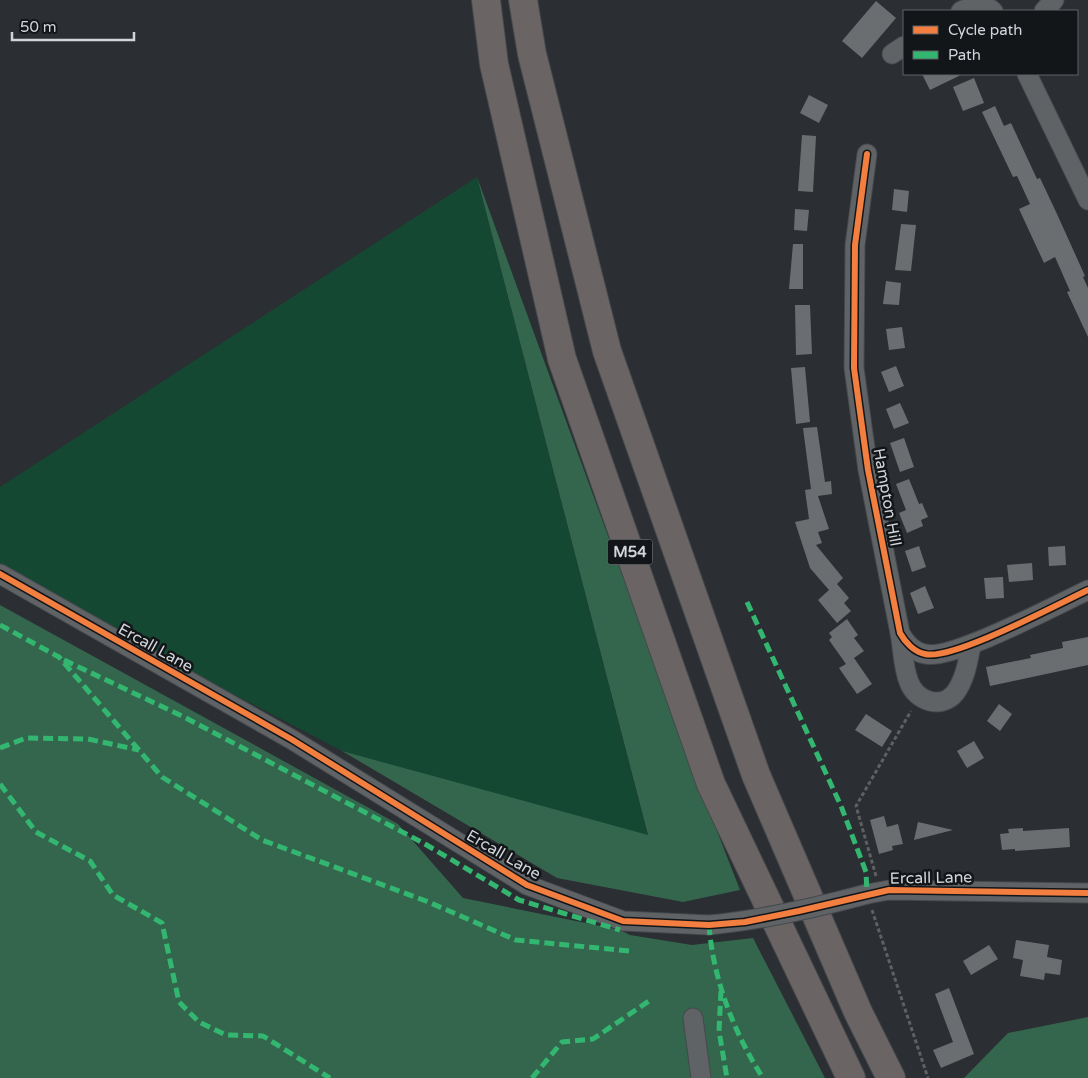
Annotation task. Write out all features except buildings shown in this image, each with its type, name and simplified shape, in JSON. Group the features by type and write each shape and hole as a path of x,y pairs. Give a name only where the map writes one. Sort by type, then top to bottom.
{"highway":[{"name":"M54","path":"486,0 494,64 562,360 712,784 851,1078"},
{"name":"M54","path":"523,0 532,54 607,351 756,775 858,1012 890,1078"}],"street":[{"path":"1045,10 1054,0"},
{"path":"964,10 989,6"},
{"path":"1027,75 1088,200"},
{"name":"Hampton Hill","path":"867,154 855,246 854,368 868,470 896,623 905,643 926,655 971,646 1088,590"},
{"name":"Ercall Lane","path":"0,574 292,739 527,885 623,921 709,925 745,922 874,893 976,890 1088,893"},
{"name":"Hampton Hill","path":"900,633 909,682 919,697"},
{"path":"919,697 928,702 939,702 948,699 956,692 968,666 971,646"},
{"path":"694,1018 700,1078"}],"path":[{"path":"919,697 856,806 874,893 928,1078"}],"green space":[{"path":"477,177 648,836 342,751 0,572 0,487"},
{"path":"477,177 696,777 740,890 683,902 557,878 342,751 648,835"},
{"path":"0,605 398,824 463,898 620,930 630,935 692,945 753,938 825,1078 0,1078"},
{"path":"1088,1017 1088,1078 964,1078 1008,1033"}],"marked path":[{"path":"747,602 841,806 866,872 867,894"},
{"path":"0,625 59,657 162,777 262,840 426,901 516,940 629,951"},
{"path":"64,660 184,717 425,844 519,900 620,930"},
{"path":"0,748 26,738 88,739 139,750"},
{"path":"0,784 36,832 90,861 113,895 162,923 179,1002 199,1022 226,1035 263,1036 330,1078"},
{"path":"709,925 715,965 727,1005 743,1043 763,1078"},
{"path":"721,991 719,1031 727,1078"},
{"path":"532,1078 562,1042 593,1039 649,1001"}],"cycle path":[{"path":"867,154 855,245 854,368 868,470 900,633 907,643 917,651 925,654 939,654 981,641 1088,590"},
{"path":"0,574 291,739 527,885 623,921 709,925 745,922 889,890 1088,893"}]}
